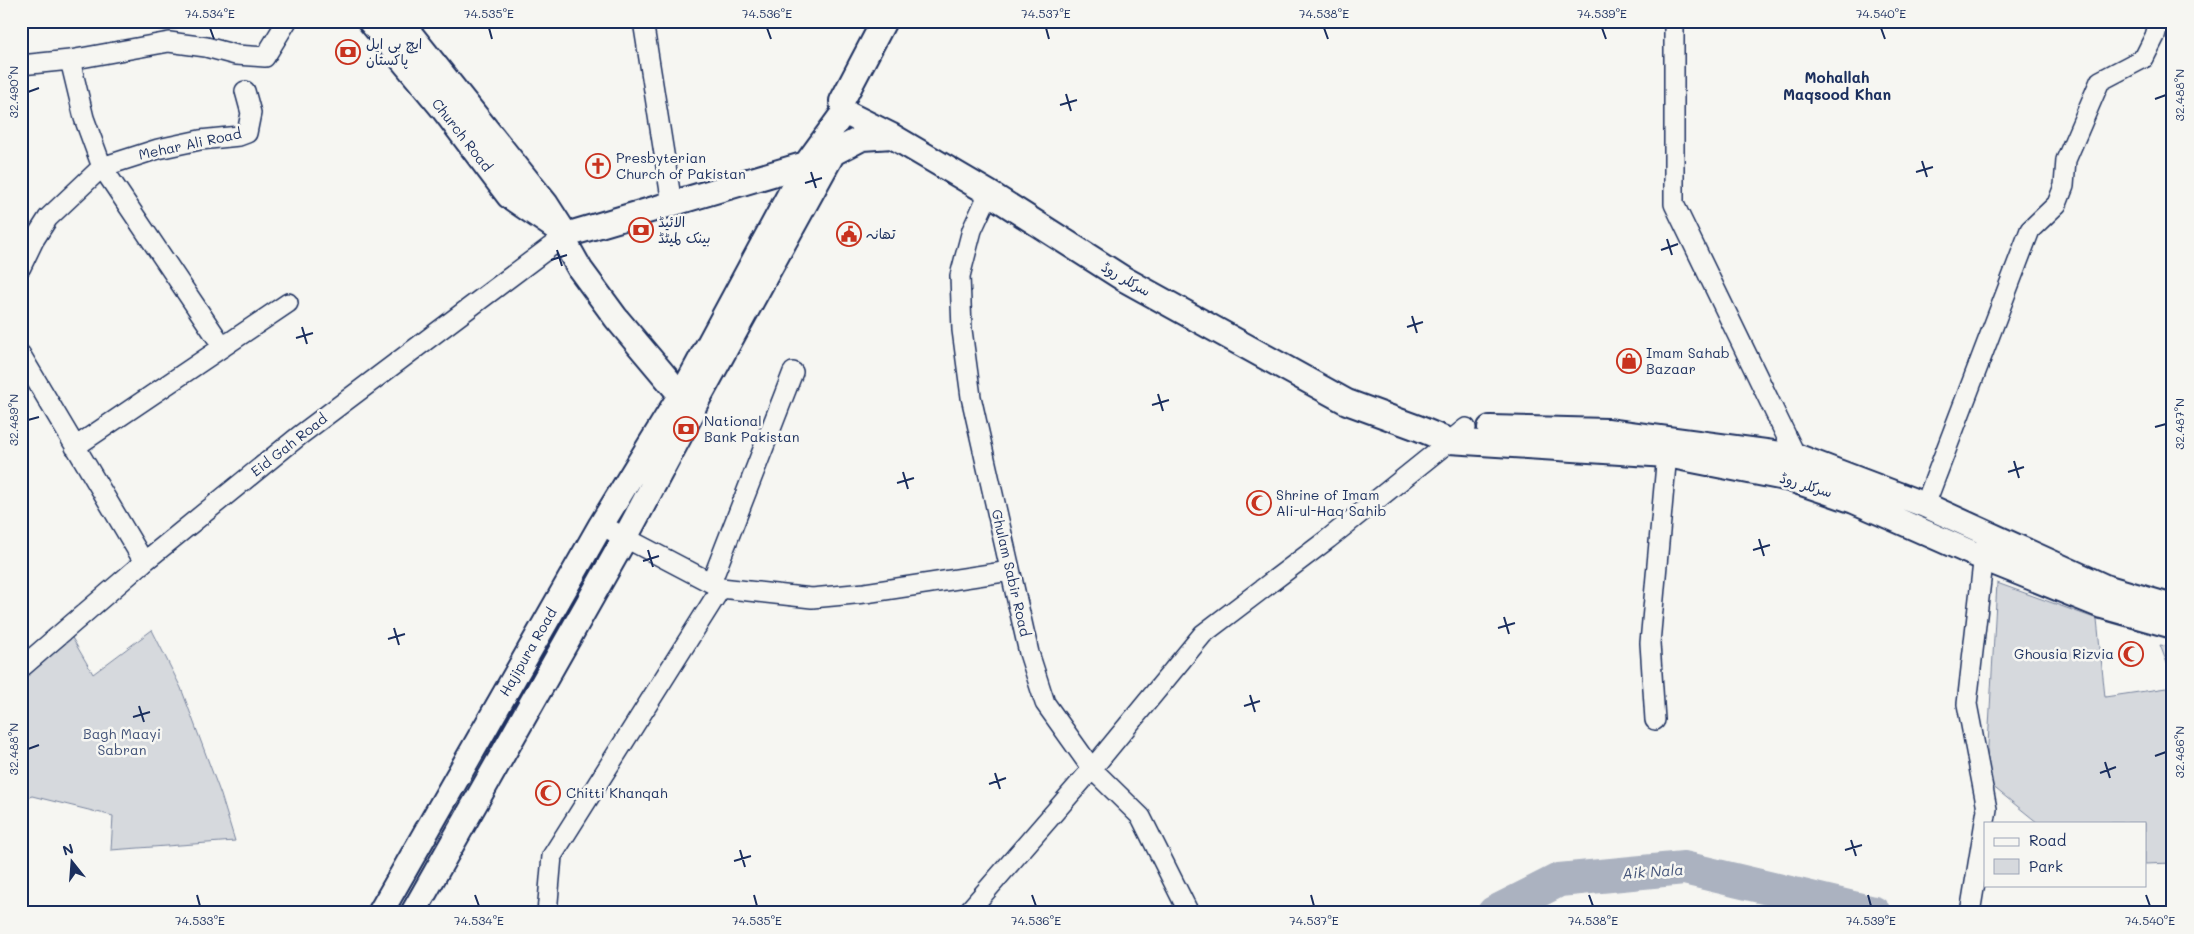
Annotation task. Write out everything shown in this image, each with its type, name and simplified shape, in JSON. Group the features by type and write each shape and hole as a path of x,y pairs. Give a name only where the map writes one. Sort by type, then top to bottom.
{"main road":[{"name":"Church Road","path":"370,21 444,110 509,196 566,235"},
{"name":"Church Road","path":"400,21 546,204 566,235 567,246 580,269 616,318 687,402"},
{"path":"413,913 625,538 687,402 806,164 844,112 842,101 884,21"},
{"name":"سرکلر روڈ","path":"844,112 892,136 989,193 1124,279 1347,402 1418,428 1458,434 1607,431 1668,446 1799,482 1854,501 1983,558 2102,606 2173,626"},
{"path":"687,402 833,153 862,138 892,136"},
{"path":"566,235 806,164"},
{"name":"Hajipura Road","path":"380,913 601,525 687,402"},
{"name":"سرکلر روڈ","path":"1668,446 1796,456 1925,505 2105,587 2173,607"}],"street":[{"path":"21,65 70,60 169,42 206,47 236,55 266,57 288,21"},
{"path":"644,21 672,204"},
{"path":"1674,21 1674,204 1796,456"},
{"path":"1925,505 2030,230 2056,204 2064,186 2066,160 2100,81 2144,58 2155,36 2159,21"},
{"path":"70,60 84,118 102,167 223,347"},
{"name":"Mehar Ali Road","path":"21,267 34,240 48,218 102,167 158,149 200,140 239,136 247,133 251,113 245,91"},
{"name":"Ghulam Sabir Road","path":"989,193 972,230 960,276 962,330 971,397 1029,653 1045,703 1092,768 1141,817 1189,913"},
{"name":"Eid Gah Road","path":"21,668 144,562 299,436 566,235"},
{"path":"75,447 288,303"},
{"path":"21,355 144,562"},
{"path":"548,913 552,856 716,585 793,372"},
{"path":"967,913 1092,768 1202,634 1328,539 1458,434"},
{"path":"1655,720 1650,643 1668,446"},
{"path":"601,525 716,585 812,598 865,593 1010,571"},
{"path":"1986,533 1967,704 1988,810 1986,822"},
{"path":"1970,913 1984,833"}],"green space":[{"path":"1997,583 2097,619 2105,697 2173,687 2173,863 2146,864 2146,822 2037,822 1986,781"},
{"name":"Bagh Maayi Sabran","path":"67,629 93,674 152,630 181,688 221,795 235,841 111,850 113,816 32,796 21,800 21,669"},
{"path":"2160,645 2173,647 2173,679"}],"waterway":[{"name":"Aik Nala","path":"1494,913 1559,880 1684,868 1874,913"}],"place":[{"name":"ایچ بی ایل پاکستان","path":"348,52"},
{"name":"Presbyterian Church of Pakistan","path":"598,166"},
{"name":"الائیڈ بینک لمیٹڈ","path":"641,230"},
{"name":"تھانہ","path":"849,234"},
{"name":"Imam Sahab Bazaar","path":"1629,361"},
{"name":"National Bank Pakistan","path":"686,429"},
{"name":"Shrine of Imam Ali-ul-Haq Sahib","path":"1259,503"},
{"name":"Ghousia Rizvia","path":"2131,654"},
{"name":"Chitti Khanqah","path":"548,793"}],"district":[{"name":"Mohallah Maqsood Khan","path":"1837,86"}]}
